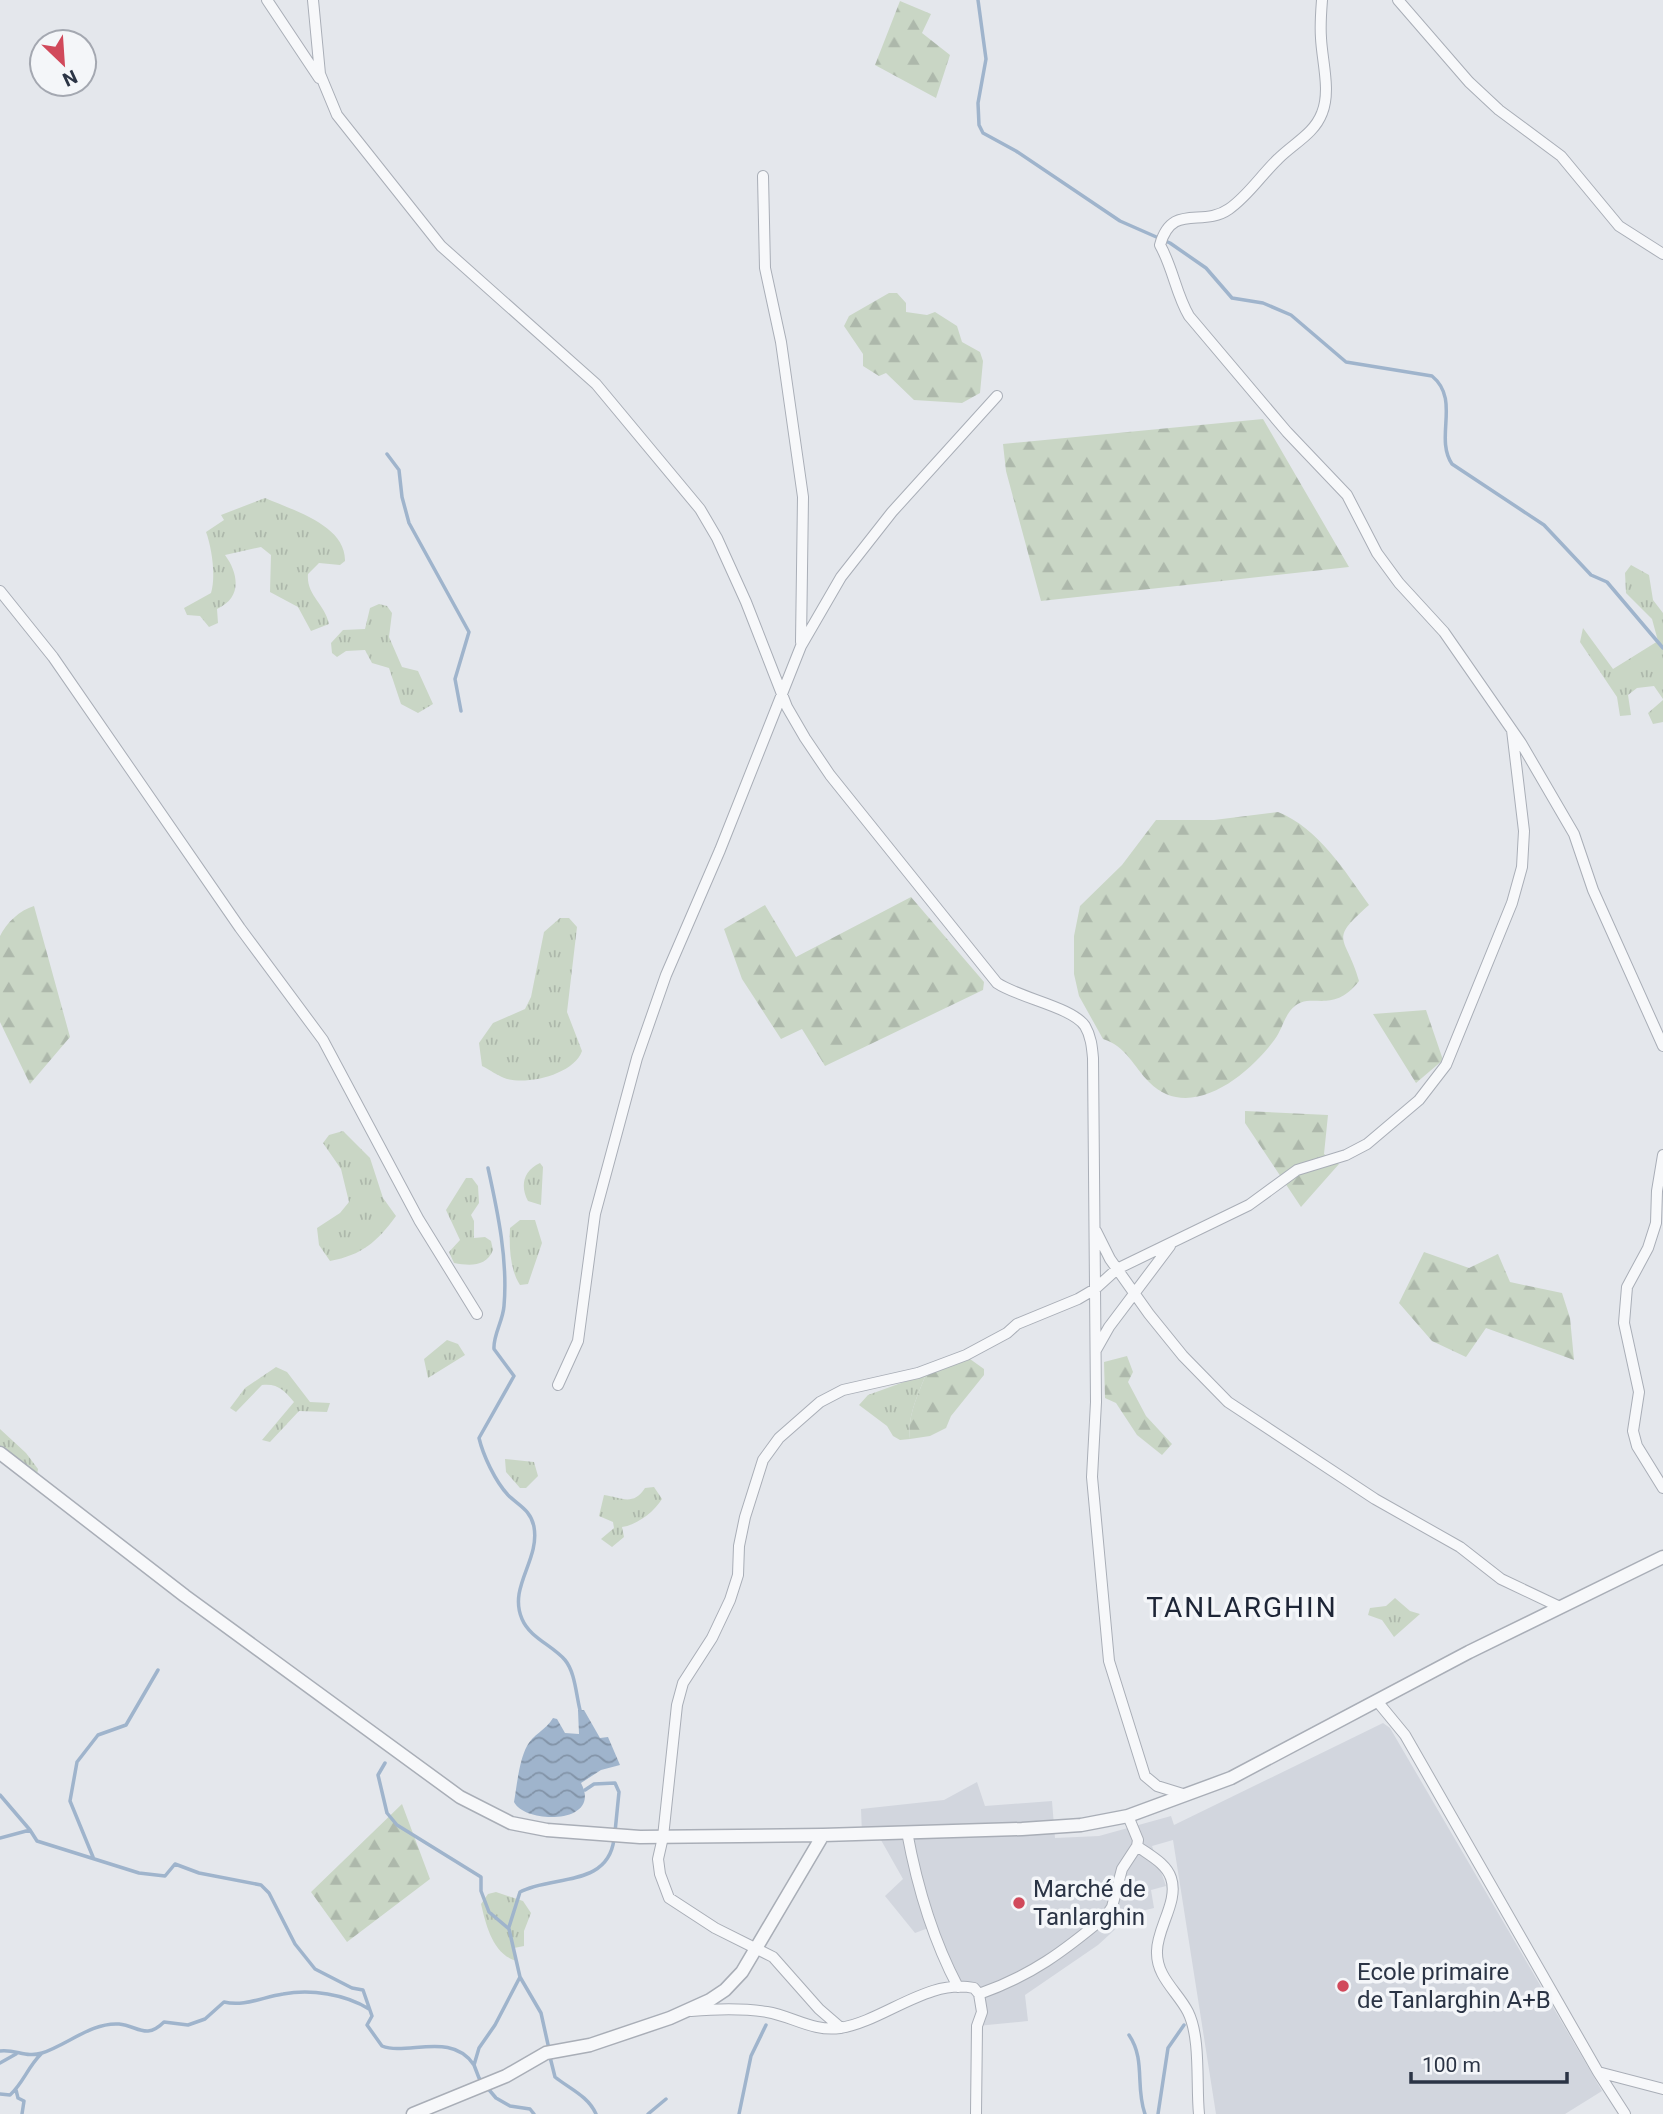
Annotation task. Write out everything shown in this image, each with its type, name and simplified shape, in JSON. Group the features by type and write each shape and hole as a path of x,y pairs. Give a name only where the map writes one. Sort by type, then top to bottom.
{"street":[{"path":"267,0 324,86 337,115 432,236 486,289 596,384 700,509 717,538 746,602 782,696 805,738 830,775 997,984 1077,1018 1085,1026 1093,1058 1096,1351 1092,1476 1109,1661 1145,1776 1157,1786 1190,1796"},
{"path":"313,0 315,51 324,86"},
{"path":"1322,0 1320,33 1326,89 1324,109 1316,126 1280,157 1232,207 1213,216 1178,219 1163,234 1160,245 1171,265 1180,301 1189,316 1287,432 1346,495 1377,553 1399,583 1430,614 1512,730 1574,834 1593,890 1663,1046"},
{"path":"1398,0 1469,82 1499,110 1562,156 1619,226 1663,254"},
{"path":"763,176 765,268 781,342 803,497 801,646"},
{"path":"558,1385 578,1341 595,1214 637,1058 666,975 801,646 841,577 858,555 892,512 997,396"},
{"path":"0,591 53,657 240,928 323,1040 419,1220 477,1314"},
{"path":"841,2028 819,2009 774,1957 715,1928 669,1898 660,1874 658,1859 680,1694 730,1600 738,1575 739,1546 755,1480 763,1460 779,1438 820,1402 843,1390 918,1373 966,1355 1007,1333 1017,1324 1054,1311 1095,1289 1116,1269 1249,1205 1297,1170 1346,1155 1367,1144 1419,1100 1446,1065 1512,903 1522,867 1524,831 1512,730"},
{"path":"1663,1155 1657,1191 1656,1223 1648,1248 1627,1287 1624,1323 1640,1392 1633,1432 1637,1446 1663,1488"},
{"path":"1094,1228 1116,1269 1135,1294 1183,1356 1228,1402 1383,1504 1460,1547 1501,1579 1560,1608"},
{"path":"1096,1351 1154,1265 1175,1241"},
{"path":"0,1453 358,1725 460,1797 492,1816 547,1830 663,1837 823,1835 1080,1825 1128,1816 1190,1796 1231,1779 1377,1701 1663,1557"},
{"path":"1377,1701 1405,1735 1598,2072 1625,2114"},
{"path":"979,1994 1017,1981 1042,1967 1106,1916 1112,1908 1122,1869 1137,1846 1138,1840 1128,1816"},
{"path":"907,1832 914,1869 931,1927 939,1951 958,1987"},
{"path":"413,2114 506,2077 546,2053 590,2045 684,2012 725,1990 742,1972 823,1835"},
{"path":"1137,1846 1164,1865 1173,1881 1172,1894 1160,1929 1157,1961 1163,1978 1189,2014 1194,2028 1199,2114"},
{"path":"684,2012 727,2009 765,2012 806,2026 841,2028 933,1993 958,1987 974,1988 979,1994 982,2012 977,2026 976,2114"},
{"path":"1598,2072 1663,2089"}],"shaded area":[{"path":"1383,1723 1390,1728 1602,2091 1565,2114 1216,2114 1173,1840 1152,1846 1166,1886 1151,1890 1154,1908 1133,1913 1098,1945 1025,1995 1028,2021 977,2026 979,1994 958,1987 931,1927 915,1933 885,1896 903,1879 877,1833 862,1834 861,1809 944,1800 977,1782 985,1806 1052,1801 1055,1838 1099,1836 1171,1816 1174,1825"}],"green space":[{"path":"900,1 931,14 922,33 950,55 936,98 875,65"},
{"path":"889,293 897,293 906,303 906,312 927,315 935,312 957,326 962,342 980,352 983,361 980,393 962,403 914,400 886,373 879,376 863,366 863,354 844,326 849,316"},
{"path":"1263,419 1349,567 1041,601 1006,471 1003,444"},
{"path":"265,498 316,520 337,538 343,548 345,561 340,565 319,563 308,574 310,588 329,624 311,631 298,607 270,592 271,555 261,547 225,555 233,570 236,585 231,599 217,609 218,623 209,627 200,616 187,615 184,608 211,593 213,562 206,532 224,520 221,515"},
{"path":"1631,565 1649,575 1653,600 1663,613 1663,699 1654,686 1637,688 1628,695 1631,715 1620,716 1617,697 1580,642 1583,628 1613,669 1658,641 1652,619 1626,593 1625,573"},
{"path":"379,604 387,606 392,613 389,637 402,667 418,671 433,704 418,713 401,704 389,668 372,663 365,650 346,651 337,657 332,653 331,643 343,630 365,629 370,608"},
{"path":"1663,700 1663,722 1653,724 1648,713"},
{"path":"1278,812 1318,839 1369,905 1348,926 1343,940 1359,981 1339,998 1297,1004 1264,1053 1235,1079 1218,1089 1200,1096 1182,1098 1165,1094 1149,1082 1124,1052 1103,1039 1079,996 1074,974 1074,936 1080,906 1122,865 1156,820 1214,820"},
{"path":"911,897 984,982 983,990 825,1066 802,1029 781,1039 742,979 724,929 765,905 796,957"},
{"path":"34,906 70,1037 30,1084 0,1022 0,936 14,918"},
{"path":"560,918 569,918 577,927 567,1012 582,1051 570,1066 561,1072 538,1079 507,1079 482,1066 479,1043 493,1023 525,1009 531,997 544,932"},
{"path":"1426,1010 1443,1060 1416,1083 1373,1014"},
{"path":"1245,1111 1328,1115 1324,1154 1339,1164 1301,1207 1245,1123"},
{"path":"343,1131 370,1158 383,1198 396,1216 368,1246 351,1255 330,1261 319,1245 317,1228 340,1213 349,1202 341,1169 323,1143 329,1135"},
{"path":"540,1163 543,1167 541,1205 528,1201 524,1190 527,1175"},
{"path":"466,1178 472,1178 478,1186 479,1203 471,1215 474,1221 474,1238 485,1237 491,1241 493,1250 486,1260 472,1265 454,1263 449,1252 460,1240 446,1210"},
{"path":"520,1220 535,1220 542,1243 528,1284 520,1285 512,1265 510,1228"},
{"path":"1424,1252 1469,1268 1498,1254 1510,1282 1562,1293 1570,1318 1574,1360 1486,1328 1466,1357 1432,1341 1399,1303"},
{"path":"447,1340 458,1344 465,1355 428,1378 424,1359"},
{"path":"1127,1356 1133,1372 1128,1382 1146,1416 1172,1444 1162,1455 1137,1435 1116,1403 1105,1398 1104,1362"},
{"path":"970,1359 984,1369 984,1375 951,1416 946,1428 930,1436 910,1439 912,1414 926,1374"},
{"path":"276,1367 287,1372 310,1402 330,1403 327,1412 299,1411 270,1442 262,1440 294,1402 284,1391 272,1385 262,1385 236,1412 230,1408 245,1388"},
{"path":"926,1374 912,1414 910,1439 900,1440 893,1436 887,1426 859,1405 868,1395"},
{"path":"0,1429 26,1453 38,1469 37,1475 0,1448"},
{"path":"505,1459 534,1462 538,1476 526,1488 520,1488 506,1472"},
{"path":"654,1487 662,1499 654,1509 639,1521 622,1527 624,1537 612,1547 601,1539 614,1528 613,1522 599,1516 604,1495 631,1499 645,1488"},
{"path":"1395,1598 1410,1611 1420,1614 1394,1637 1382,1620 1368,1615 1370,1608 1386,1606"},
{"path":"402,1804 430,1879 347,1942 311,1892"},
{"path":"496,1892 523,1901 531,1913 524,1931 524,1946 514,1948 517,1961 502,1953 496,1946 485,1921 481,1904 488,1894"}],"water":[{"path":"578,1710 584,1710 600,1738 608,1737 620,1765 601,1770 581,1783 585,1797 582,1807 573,1813 546,1817 521,1809 514,1802 520,1766 527,1746 553,1718 557,1719 565,1733 579,1734"}],"waterway":[{"path":"978,0 986,59 978,103 979,125 983,133 1016,151 1120,221 1170,243 1206,268 1232,298 1263,303 1291,315 1346,362 1432,376 1445,396 1445,442 1452,464 1544,525 1591,575 1607,582 1663,648"},
{"path":"387,454 399,470 409,523 469,632 455,679 461,711"},
{"path":"488,1168 499,1220 505,1272 503,1312 494,1349 514,1376 479,1438 499,1483 527,1512 534,1527 533,1551 519,1596 522,1619 530,1631 565,1660 573,1677 580,1710"},
{"path":"93,1857 70,1801 77,1762 98,1735 126,1725 158,1670"},
{"path":"385,1763 378,1775 387,1813 397,1825 481,1877 481,1891 489,1912 509,1929 520,1977 495,2025 479,2048 474,2065 479,2078 496,2098 510,2106 530,2109 534,2114"},
{"path":"585,1790 594,1784 615,1783 619,1792 615,1832"},
{"path":"0,1795 30,1830"},
{"path":"0,1838 30,1830 37,1841 139,1873 165,1876 175,1864 199,1873 261,1885 269,1893 295,1944 315,1969 352,1988 363,1990 372,2016 367,2025 382,2046 454,2049 465,2055 474,2065"},
{"path":"509,1927 520,1892 590,1873 601,1866 610,1855 614,1839"},
{"path":"520,1977 541,2013 549,2049"},
{"path":"0,2051 31,2055 42,2053 89,2030 109,2024 147,2031 164,2022 188,2025 205,2019 224,2002 246,2002 276,1995 316,1993 339,1996 369,2009"},
{"path":"739,2114 751,2056 766,2025"},
{"path":"1158,2114 1168,2048 1184,2025"},
{"path":"1129,2035 1137,2054 1145,2114"},
{"path":"0,2063 16,2054"},
{"path":"0,2094 10,2095 41,2054"},
{"path":"550,2057 555,2077 583,2098 596,2114"},
{"path":"16,2090 18,2098 24,2101 22,2114"},
{"path":"648,2114 666,2099"}],"place":[{"name":"Marché de Tanlarghin","path":"1019,1903"},
{"name":"Ecole primaire de Tanlarghin A+B","path":"1343,1986"}],"district":[{"name":"TANLARGHIN","path":"1242,1607"}]}
